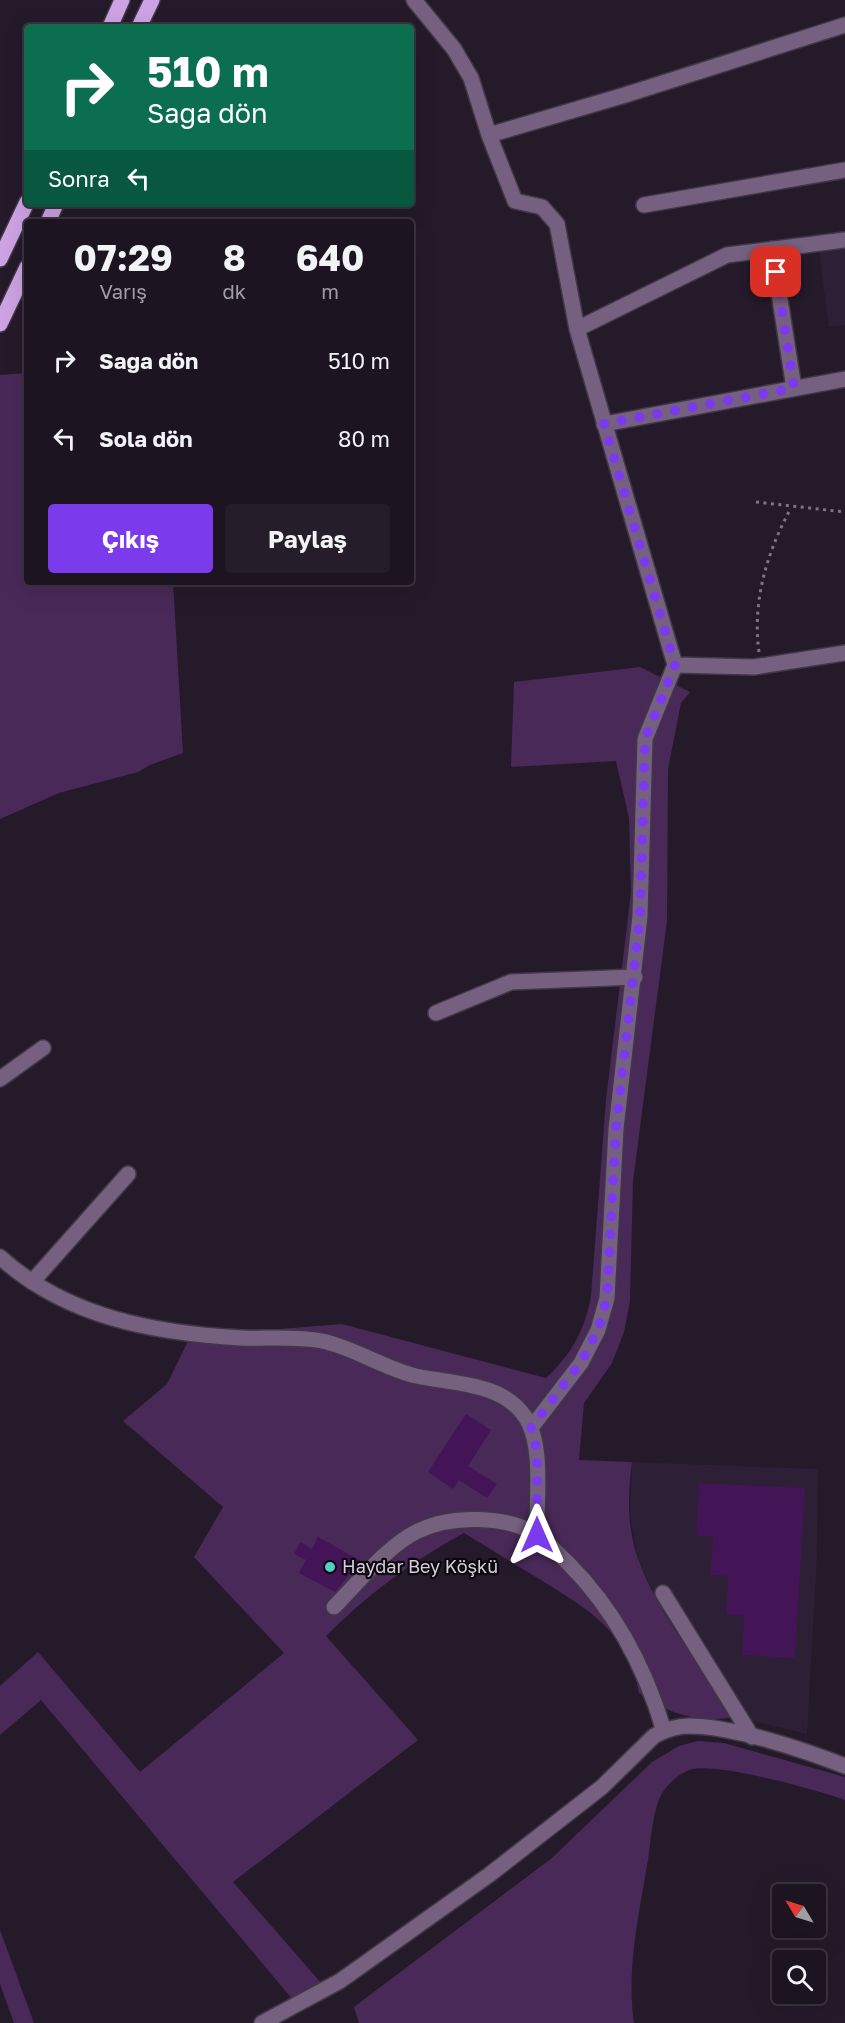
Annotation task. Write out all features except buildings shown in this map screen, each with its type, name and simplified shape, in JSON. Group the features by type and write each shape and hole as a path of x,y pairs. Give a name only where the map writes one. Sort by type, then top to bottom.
{"main road":[{"path":"111,24 122,0"},
{"path":"140,24 152,0"},
{"path":"0,259 25,207"},
{"path":"0,324 24,273"}],"street":[{"path":"414,0 464,65 477,92 489,135 515,201 542,207 557,224 577,328 675,665 645,739 642,869 635,977 616,1129 607,1298 598,1330 581,1362 531,1428"},
{"path":"489,135 625,95 791,40 845,25"},
{"path":"644,206 845,170"},
{"path":"577,328 727,255 845,240"},
{"path":"772,249 794,388"},
{"path":"604,424 845,379"},
{"path":"675,665 761,666 845,653"},
{"path":"436,1013 511,982 635,977"},
{"path":"0,1079 43,1048"},
{"path":"32,1282 128,1174"},
{"path":"0,1257 32,1282 81,1308 127,1323 230,1337 323,1341 406,1374 496,1392 513,1402 531,1428 537,1450 537,1535"},
{"path":"334,1607 406,1537 433,1525 456,1520 480,1519 537,1535 580,1575 616,1622 639,1664 664,1731"},
{"path":"663,1593 752,1737"},
{"path":"262,2023 340,1981 419,1926 593,1794 654,1736 664,1731 692,1726 752,1737 845,1766"}],"path":[{"path":"756,502 791,508 845,512"},
{"path":"761,666 757,627 761,588 772,546 791,508"}],"shaded area":[{"path":"845,247 845,325 829,327 819,251"},
{"path":"24,373 24,585 173,585 183,753 138,772 59,793 0,819 0,375"},
{"path":"640,667 690,692 681,703 668,769 667,921 633,1181 630,1301 624,1332 612,1363 584,1403 579,1460 632,1462 629,1517 632,1538 642,1569 652,1591 679,1636 736,1717 710,1719 685,1716 650,1701 639,1693 634,1672 626,1654 604,1624 574,1601 464,1533 426,1555 374,1593 326,1636 418,1740 233,1882 322,1984 294,2001 41,1700 0,1735 0,1686 38,1652 140,1772 284,1653 194,1557 223,1507 123,1421 167,1384 195,1327 267,1330 342,1324 546,1378 570,1351 581,1331 591,1296 606,1100 631,892 629,818 616,761 511,767 514,682"},
{"path":"632,1462 818,1469 817,1553 807,1734 736,1717 655,1596 639,1562 630,1516"},
{"path":"698,1741 724,1743 845,1777 845,1800 790,1784 720,1769 689,1770 669,1785 662,1793 655,1812 638,1921 632,1982 634,2023 359,2023 354,2007 552,1858 652,1762 679,1746"},
{"path":"0,1930 34,2023 14,2023 0,1984"}],"place":[{"name":"Haydar Bey Köşkü","path":"330,1567"}],"route":[{"path":"537,1535 537,1450 531,1428 590,1347 604,1313 610,1282 616,1129 635,977 640,916 645,804 645,739 675,665 604,424 794,388 776,272"}]}
